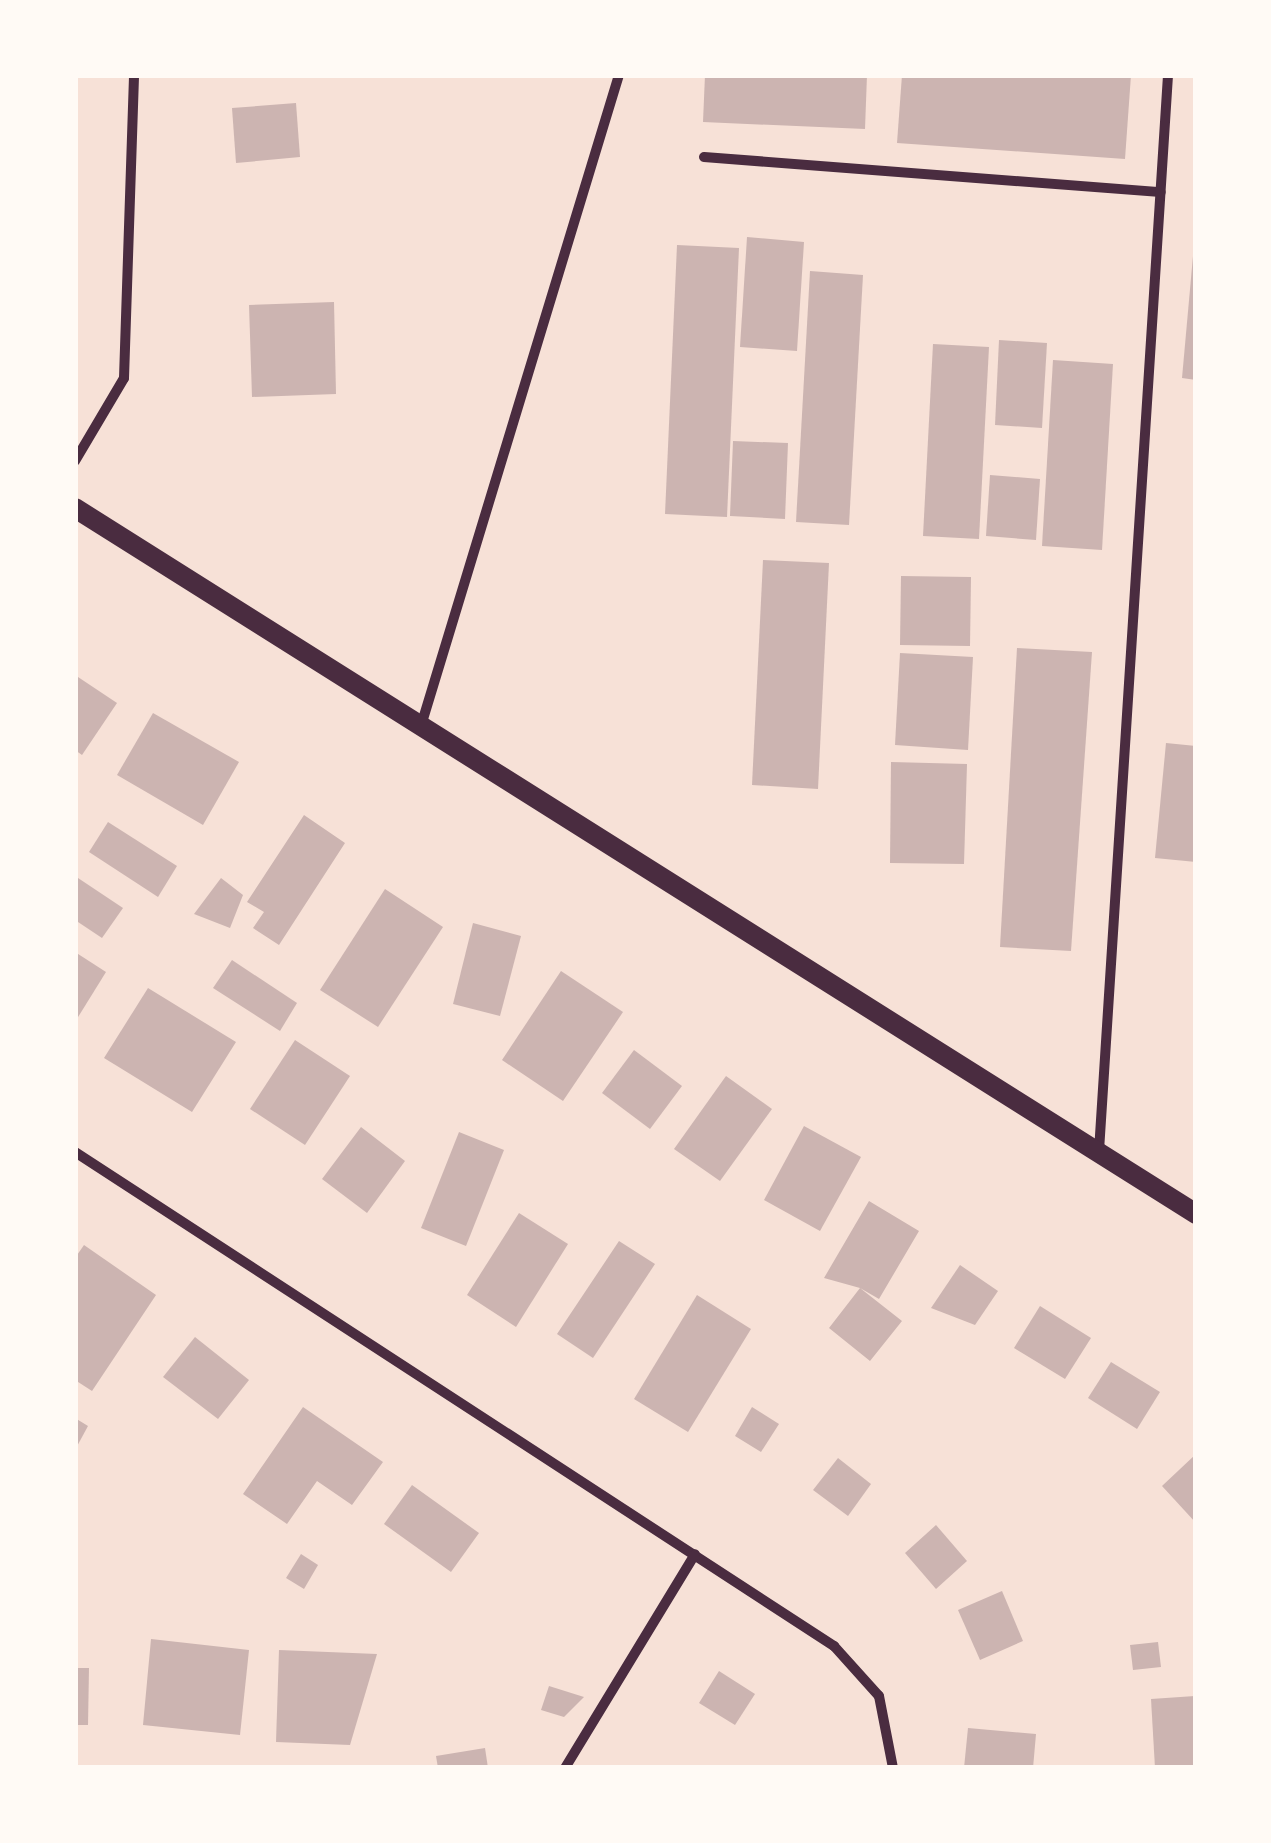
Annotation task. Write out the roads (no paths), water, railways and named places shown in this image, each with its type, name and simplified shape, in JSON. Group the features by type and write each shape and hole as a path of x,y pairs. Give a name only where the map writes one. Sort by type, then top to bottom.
{"main road":[{"path":"75,508 419,730 1196,1214"}],"street":[{"path":"75,461 124,378 134,75"},
{"path":"419,730 619,75"},
{"path":"1099,1152 1168,75"},
{"path":"704,157 1160,192"},
{"path":"75,1152 834,1646 880,1696 893,1768"},
{"path":"565,1768 694,1554"}]}
